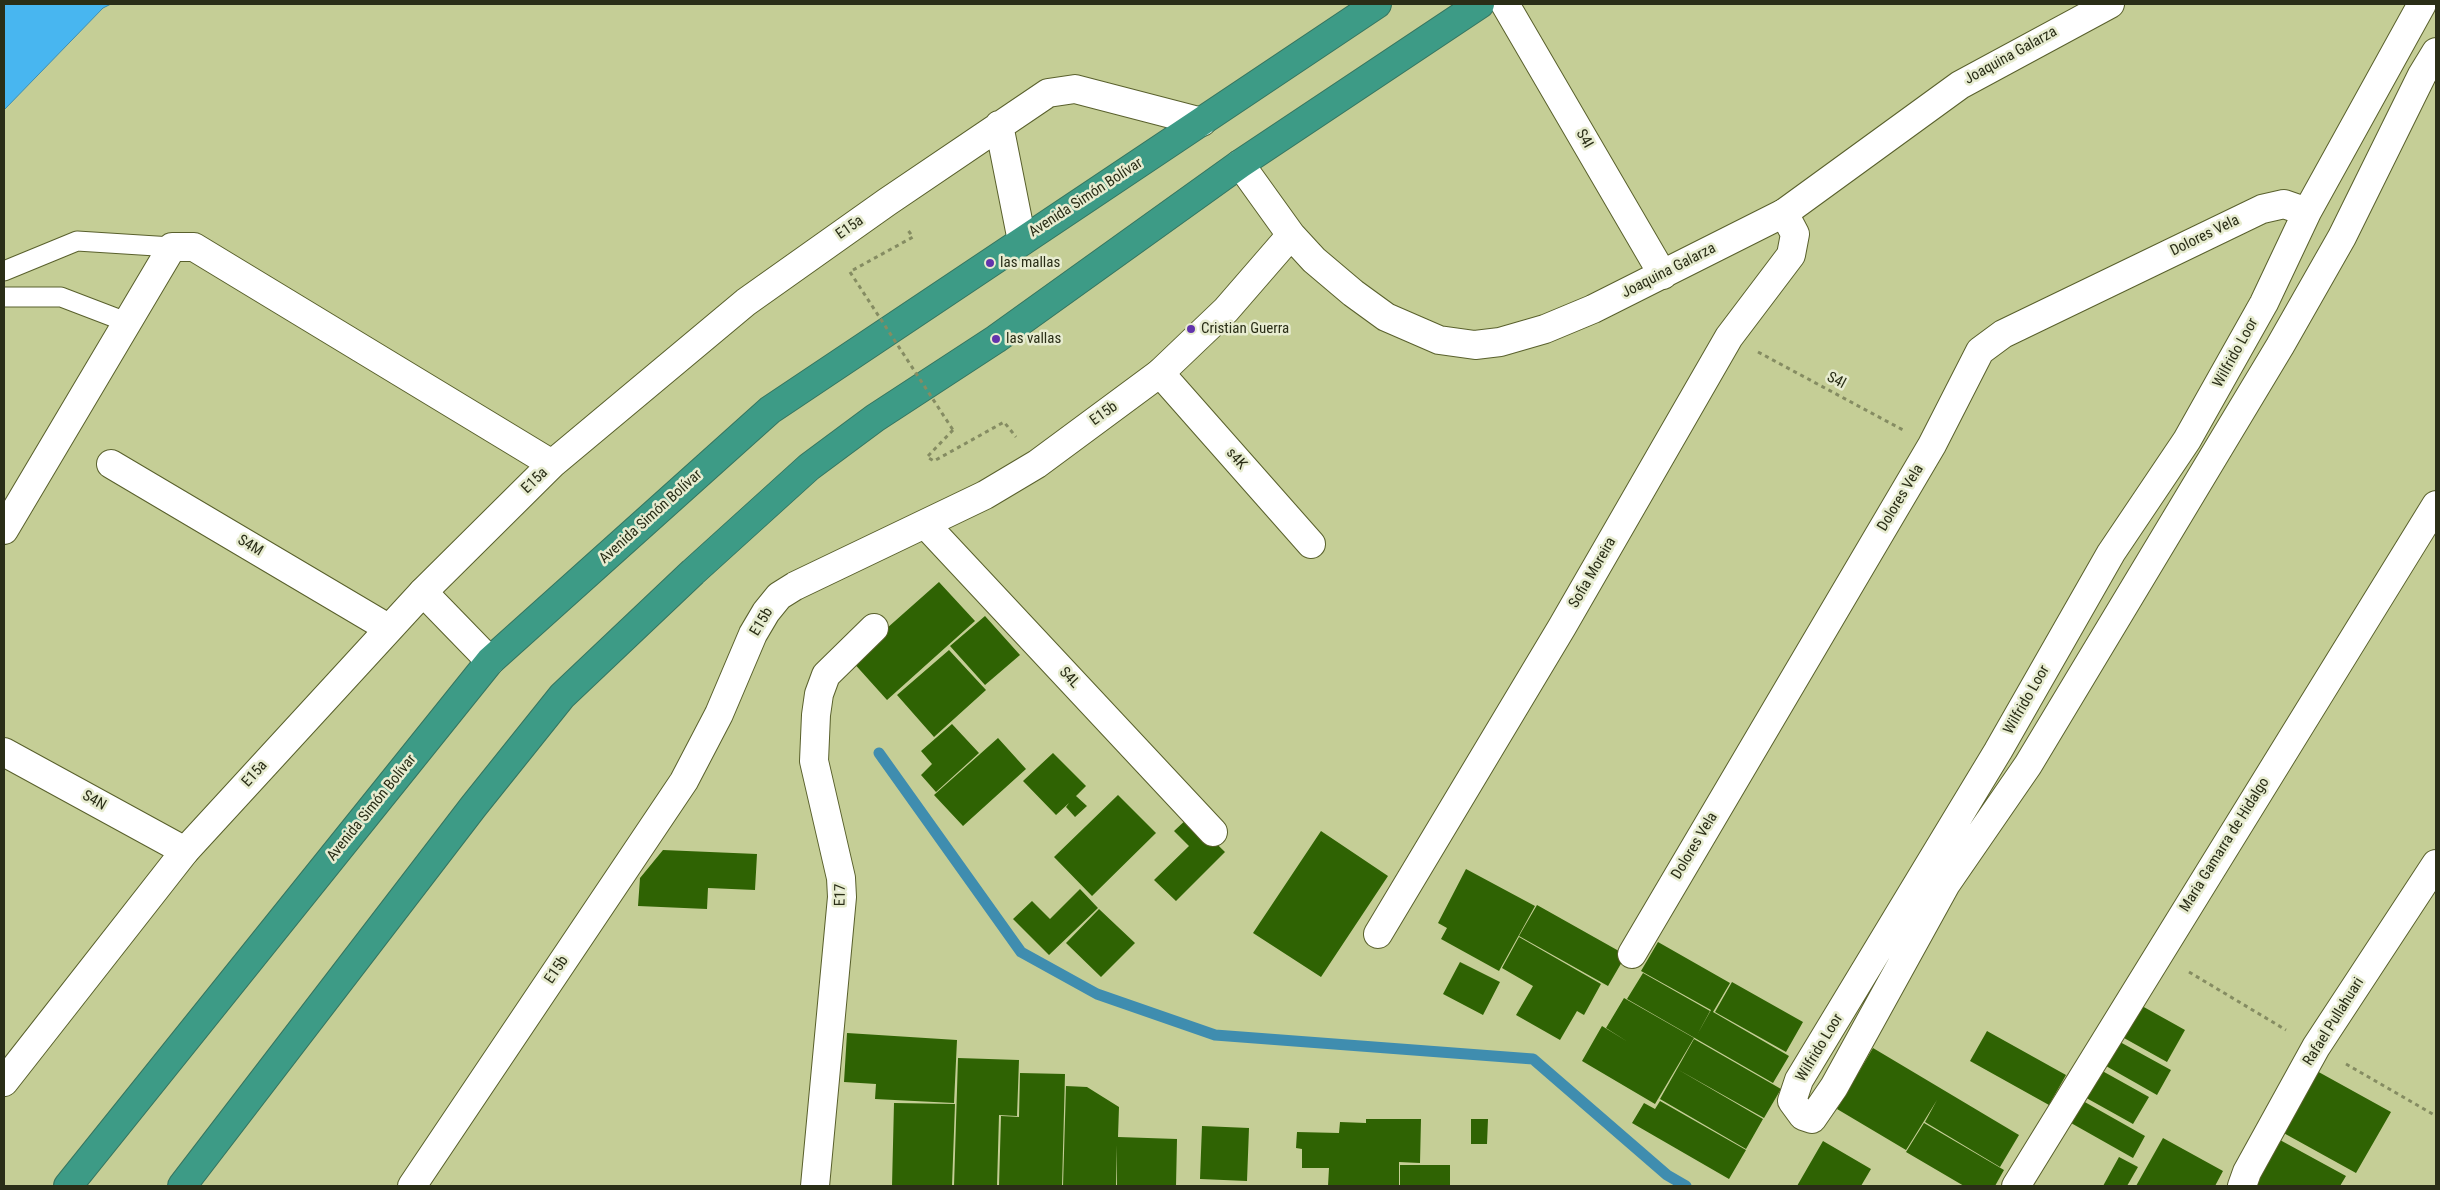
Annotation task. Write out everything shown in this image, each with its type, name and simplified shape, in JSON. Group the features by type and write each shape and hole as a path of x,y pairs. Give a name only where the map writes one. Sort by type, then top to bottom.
{"highway":[{"name":"Avenida Simón Bolívar","path":"68,1186 490,662 770,410 1377,4"},
{"path":"182,1186 461,823 562,696 809,467 875,418 996,339 1240,164 1480,4"}],"street":[{"name":"S4I","path":"1505,4 1664,274"},
{"name":"Joaquina Galarza","path":"1240,164 1291,235 1332,276 1386,317 1432,337 1461,344 1475,345 1500,342 1536,332 1593,309 1784,213 1960,85 2110,4"},
{"name":"Wilfrido Loor","path":"2422,4 2307,212 2264,303 2187,440 2111,553 1984,776 1799,1080 1792,1101 1803,1116 1812,1119 1834,1087 1946,884 2028,765 2280,346 2342,237 2422,75 2436,52"},
{"name":"E15a","path":"5,1076 185,850 388,628 552,464 746,302 999,125 1048,93 1075,89 1202,122"},
{"path":"999,125 1022,241"},
{"name":"Dolores Vela","path":"1632,954 1932,445 1976,357 1994,339 2262,208 2284,204 2307,212"},
{"name":"Sofia Moreira","path":"1378,934 1562,627 1729,337 1791,255 1795,234 1784,213"},
{"name":"E15b","path":"412,1186 684,782 719,714 753,634 766,612 779,596 795,586 985,495 1037,464 1160,373 1226,310 1291,235"},
{"path":"4,530 172,248 194,247 552,464"},
{"name":"s4K","path":"1160,373 1311,544"},
{"name":"S4M","path":"111,464 388,628"},
{"name":"Maria Gamarra de Hidalgo","path":"2016,1186 2436,505"},
{"name":"S4L","path":"926,524 1212,832"},
{"path":"423,592 490,662"},
{"name":"E17","path":"814,1186 842,897 840,871 814,761 816,716 819,694 826,675 874,628"},
{"name":"S4N","path":"4,752 185,850"},
{"name":"Rafael Pullahuari","path":"2242,1186 2316,1047 2436,864"}],"lane":[{"path":"4,272 77,241 172,248"},
{"path":"4,297 61,297 128,323"}],"path":[{"path":"913,237 850,272 953,430 927,457 934,461 1004,422"},
{"name":"S4l","path":"1729,337 1932,445"}],"water":[{"path":"4,4 111,4 103,8 4,110"}],"building":[{"path":"939,582 975,621 887,700 851,660"},
{"path":"985,616 1020,655 985,685 950,646"},
{"path":"949,650 986,690 934,737 897,695"},
{"path":"952,724 979,753 936,792 921,775 932,764 921,751"},
{"path":"998,738 1026,769 963,826 934,795"},
{"path":"1053,753 1086,786 1076,796 1087,806 1075,817 1066,807 1069,803 1056,815 1023,781"},
{"path":"1118,795 1156,833 1092,896 1054,857"},
{"path":"1189,817 1225,852 1176,901 1154,880 1189,846 1174,831"},
{"path":"1321,831 1388,876 1321,977 1253,933"},
{"path":"663,850 757,854 755,890 708,888 707,909 638,906 640,878"},
{"path":"1466,869 1535,906 1499,971 1441,939 1447,928 1438,923"},
{"path":"1080,889 1098,908 1049,955 1013,919 1032,901 1050,919"},
{"path":"1537,905 1626,955 1608,986 1519,936"},
{"path":"1099,909 1135,943 1101,977 1066,943"},
{"path":"1519,937 1601,984 1584,1015 1577,1011 1560,1040 1516,1015 1533,986 1502,968"},
{"path":"1658,942 1730,983 1713,1012 1789,1056 1773,1083 1627,999 1643,973 1710,1011 1697,1035 1711,1010 1641,971"},
{"path":"1460,962 1500,982 1483,1015 1443,994"},
{"path":"1732,982 1803,1022 1786,1052 1715,1012"},
{"path":"1624,998 1694,1038 1655,1104 1582,1061 1602,1026 1628,1042 1606,1028"},
{"path":"2142,1006 2185,1030 2167,1062 2124,1038"},
{"path":"1987,1031 2066,1075 2049,1105 1970,1061"},
{"path":"847,1033 957,1040 954,1103 875,1099 876,1084 844,1082"},
{"path":"1694,1039 1781,1089 1764,1118 1677,1069"},
{"path":"2120,1042 2171,1070 2157,1095 2106,1066"},
{"path":"1873,1048 2019,1135 2000,1167 1925,1122 1937,1100 1906,1150 1837,1109"},
{"path":"958,1058 1019,1060 1017,1116 999,1115 997,1186 954,1186"},
{"path":"2097,1068 2149,1097 2133,1124 2081,1095"},
{"path":"1677,1069 1763,1119 1746,1149 1660,1099"},
{"path":"2315,1070 2391,1112 2356,1173 2280,1131"},
{"path":"1020,1073 1065,1074 1062,1186 999,1186 1001,1116 1019,1117"},
{"path":"1066,1086 1087,1087 1119,1107 1118,1137 1177,1139 1176,1186 1117,1186 1117,1145 1116,1186 1063,1186"},
{"path":"1660,1101 1746,1150 1729,1179 1632,1123 1644,1103 1655,1109"},
{"path":"2083,1101 2145,1136 2133,1158 2071,1123"},
{"path":"894,1103 955,1104 952,1186 892,1186"},
{"path":"1366,1119 1421,1119 1420,1163 1399,1162 1399,1186 1328,1186 1329,1168 1302,1168 1302,1149 1296,1148 1297,1132 1339,1133 1340,1122 1366,1123"},
{"path":"1471,1119 1488,1119 1487,1144 1471,1144"},
{"path":"1924,1123 2004,1170 1995,1186 1964,1186 1906,1152"},
{"path":"1202,1126 1249,1128 1247,1181 1200,1179"},
{"path":"2163,1138 2223,1171 2215,1186 2136,1186"},
{"path":"2280,1140 2346,1176 2340,1186 2254,1186"},
{"path":"1823,1141 1871,1169 1861,1186 1797,1186"},
{"path":"2119,1157 2138,1167 2127,1186 2103,1186"},
{"path":"1400,1165 1450,1165 1450,1186 1400,1186"}],"waterway":[{"path":"879,753 1021,952 1097,994 1215,1035 1533,1059 1667,1175 1686,1186"}],"place":[{"name":"las mallas","path":"990,263"},
{"name":"Cristian Guerra","path":"1191,329"},
{"name":"las vallas","path":"996,339"}]}
